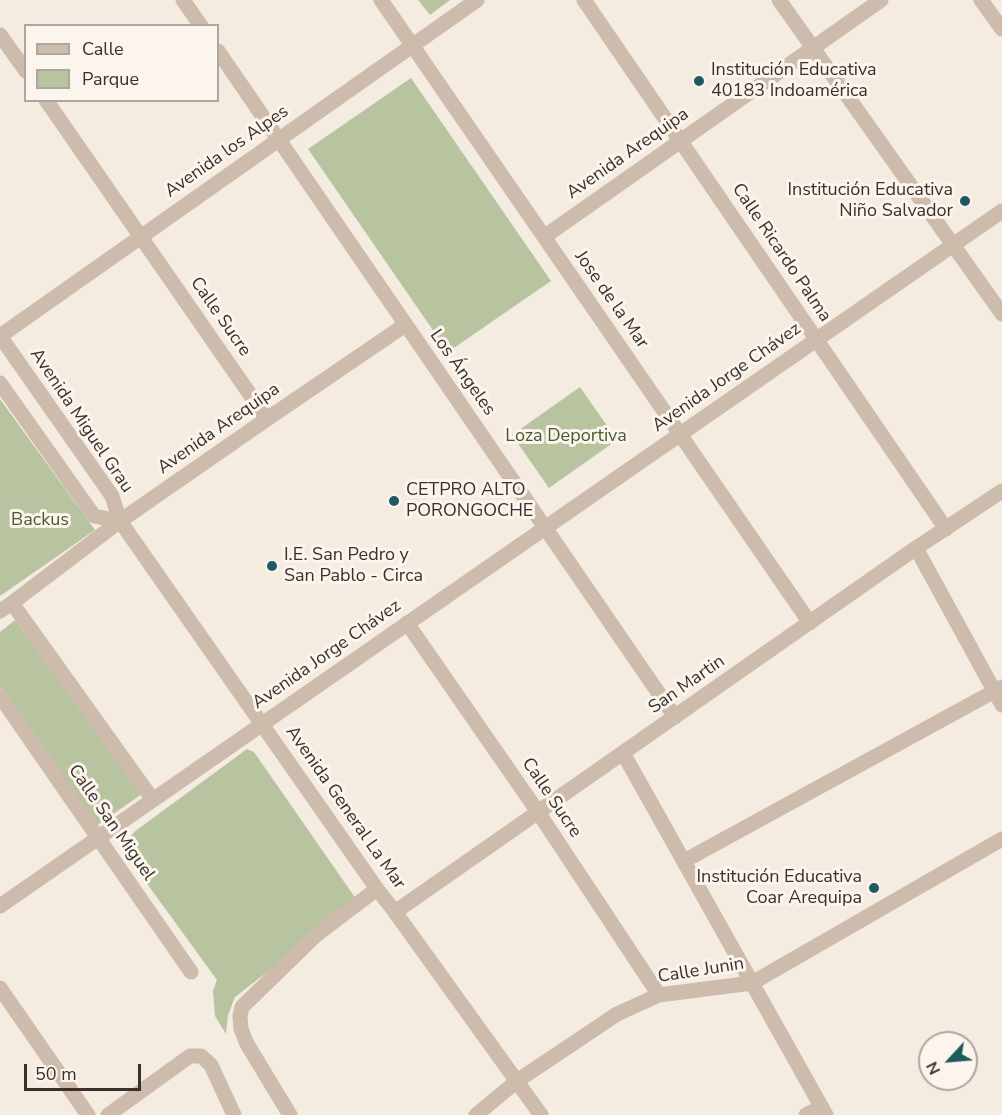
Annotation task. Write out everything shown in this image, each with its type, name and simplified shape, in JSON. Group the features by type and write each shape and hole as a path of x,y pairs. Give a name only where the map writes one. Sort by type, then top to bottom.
{"street":[{"path":"183,0 200,24"},
{"name":"Jose de la Mar","path":"381,0 810,623"},
{"name":"Avenida los Alpes","path":"0,336 477,0"},
{"name":"Calle Ricardo Palma","path":"584,0 946,529"},
{"path":"779,0 1002,314"},
{"name":"Avenida Arequipa","path":"544,237 881,0"},
{"path":"981,0 1002,29"},
{"path":"0,35 24,68"},
{"name":"Los Ángeles","path":"219,52 675,717"},
{"name":"Calle Sucre","path":"47,102 267,419"},
{"name":"Avenida Jorge Chávez","path":"0,906 1002,211"},
{"name":"Avenida Arequipa","path":"6,607 120,521 405,325"},
{"name":"Avenida Miguel Grau","path":"0,336 112,496 120,521 94,516 0,383"},
{"name":"San Martin","path":"395,912 1002,490"},
{"name":"Avenida General La Mar","path":"120,521 377,889 541,1115"},
{"path":"916,549 998,689 1002,705"},
{"path":"6,607 153,800"},
{"name":"Calle Sucre","path":"407,623 538,812 659,995"},
{"path":"684,861 998,689"},
{"name":"Calle San Miguel","path":"0,696 191,972"},
{"path":"623,753 824,1111 806,1115"},
{"name":"Calle Junin","path":"476,1115 517,1081 616,1014 659,995 752,983 1002,839"},
{"path":"290,1115 247,1044 241,1029 242,1007 316,935 377,889"},
{"path":"0,988 88,1115"},
{"path":"108,1115 190,1056 201,1056 211,1065 234,1115"}],"green space":[{"path":"418,0 450,0 430,15"},
{"path":"411,78 551,281 448,352 308,149"},
{"name":"Loza Deportiva","path":"580,387 617,440 549,488 512,435"},
{"name":"Backus","path":"0,399 95,530 0,596"},
{"path":"15,620 142,794 96,826 0,687 0,632"},
{"path":"247,749 254,752 354,896 353,906 235,997 228,1015 226,1034 215,1016 213,991 217,980 124,852 134,832"}],"place":[{"name":"Institución Educativa 40183 Indoamérica","path":"699,81"},
{"name":"Institución Educativa Niño Salvador","path":"965,201"},
{"name":"CETPRO ALTO PORONGOCHE","path":"394,501"},
{"name":"I.E. San Pedro y San Pablo - Circa","path":"272,566"},
{"name":"Institución Educativa Coar Arequipa","path":"874,888"}]}
